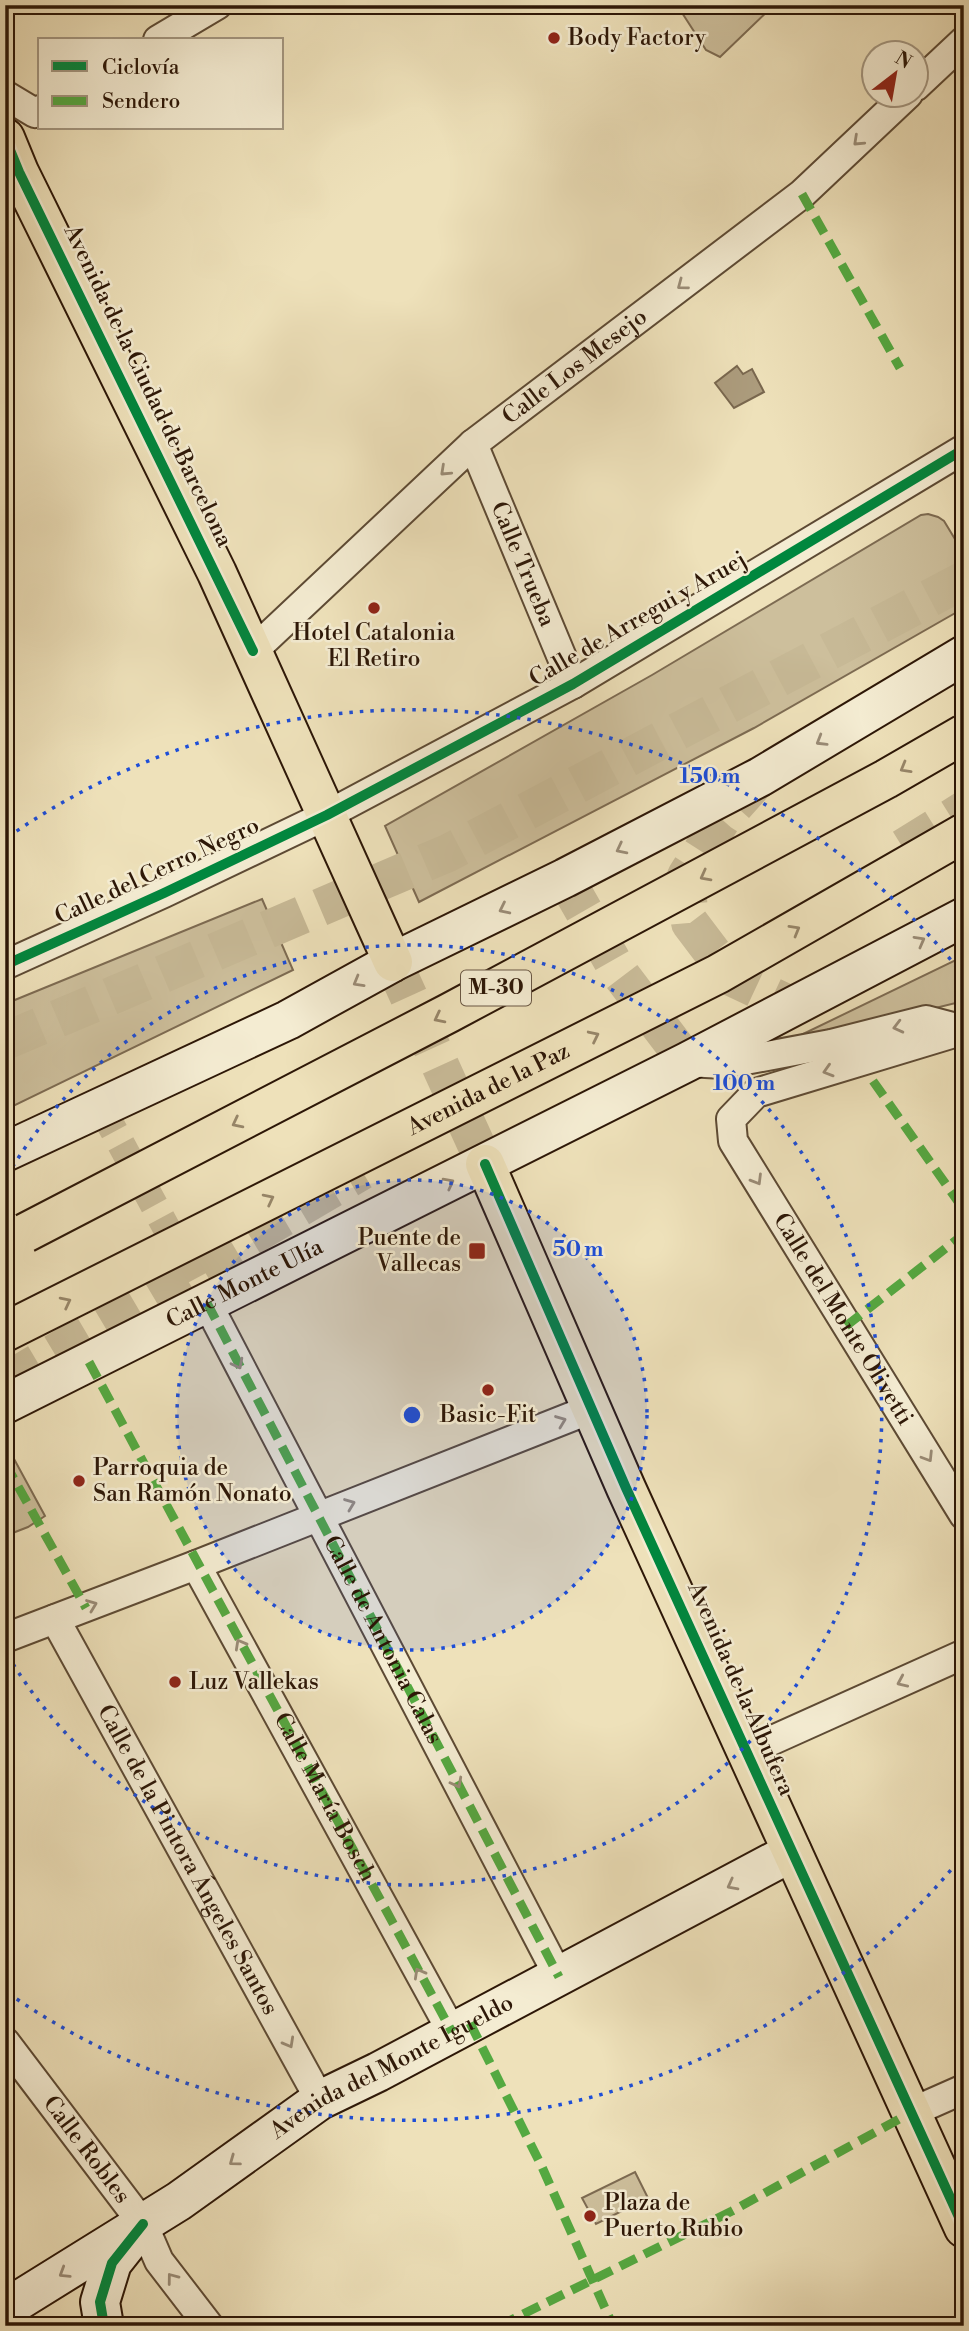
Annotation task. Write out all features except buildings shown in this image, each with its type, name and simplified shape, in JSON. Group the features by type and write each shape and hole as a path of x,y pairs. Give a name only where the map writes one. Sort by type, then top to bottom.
{"main road":[{"name":"Avenida de la Ciudad de Barcelona","path":"5,138 19,172 253,651 393,962"},
{"path":"5,1152 288,1020 393,962 573,874 760,777 964,655"},
{"name":"M-30","path":"24,1233 461,1007 886,779 964,734"},
{"name":"Avenida de la Paz","path":"5,1332 718,974 964,833"},
{"name":"Calle Monte Ulía","path":"5,1404 687,1062 964,917"},
{"name":"Avenida de la Albufera","path":"485,1164 591,1409 964,2228"},
{"name":"Avenida del Monte Igueldo","path":"5,2309 143,2224 320,2100 559,1977 792,1852"},
{"path":"104,2326 100,2302 112,2263 143,2224"}],"street":[{"path":"161,38 217,5"},
{"path":"930,73 964,41"},
{"path":"5,95 35,113 38,111"},
{"name":"Calle Los Mesejo","path":"253,651 473,444 802,194 893,108"},
{"name":"Calle Trueba","path":"473,444 573,684"},
{"name":"Calle de Arregui y Aruej","path":"327,815 573,684 960,460"},
{"name":"Calle del Cerro Negro","path":"5,965 327,815"},
{"path":"687,1062 724,1065 831,1044 926,1020 964,1030"},
{"name":"Calle del Monte Olivetti","path":"964,1030 756,1093 730,1119 733,1141 964,1515"},
{"name":"Calle de Antonia Calas","path":"207,1303 559,1977"},
{"path":"5,1637 196,1565 591,1409"},
{"name":"Calle María Bosch","path":"196,1565 452,2032"},
{"name":"Calle de la Pintora Ángeles Santos","path":"55,1619 320,2100"},
{"path":"746,1752 964,1654"},
{"name":"Calle Robles","path":"5,2042 143,2224 159,2261 209,2326"},
{"path":"912,2112 964,2089"}],"shaded area":[{"path":"677,5 774,5 720,57 706,50"},
{"path":"737,366 743,374 752,369 764,392 734,408 715,383"},
{"path":"928,514 944,521 964,554 964,608 754,728 419,902 385,826 652,675 921,515"},
{"path":"262,899 293,970 5,1110 5,1004"},
{"path":"964,956 964,1001 735,1057 735,1054 801,1035"},
{"path":"7,1446 45,1516 28,1527 5,1536"},
{"path":"635,2172 648,2198 596,2224 582,2198"}],"tunnel":[{"path":"5,1041 448,853 964,580"},
{"path":"760,777 721,821 686,876 690,923 731,977 795,1007"},
{"path":"903,848 964,810"},
{"path":"565,878 618,971 687,1062"},
{"path":"393,962 485,1164"},
{"path":"101,1107 207,1303"},
{"path":"5,1382 362,1171"}],"marked path":[{"path":"802,194 900,368"},
{"path":"873,1081 964,1210"},
{"path":"846,1326 964,1234"},
{"path":"207,1303 559,1977"},
{"path":"89,1362 452,2032"},
{"path":"5,1463 86,1608"},
{"path":"470,2023 542,2167 613,2326"},
{"path":"499,2326 732,2211 912,2112"}],"cycle path":[{"path":"5,138 19,172 253,651"},
{"path":"5,965 327,815 573,684 964,449"},
{"path":"485,1164 626,1488 964,2228"},
{"path":"104,2326 100,2302 112,2263 143,2224"}],"place":[{"name":"Body Factory","path":"554,38"},
{"name":"Hotel Catalonia El Retiro","path":"374,608"},
{"name":"Puente de Vallecas","path":"477,1251"},
{"name":"Basic-Fit","path":"488,1390"},
{"name":"Parroquia de San Ramón Nonato","path":"79,1481"},
{"name":"Luz Vallekas","path":"175,1682"},
{"name":"Plaza de Puerto Rubio","path":"590,2216"}]}
